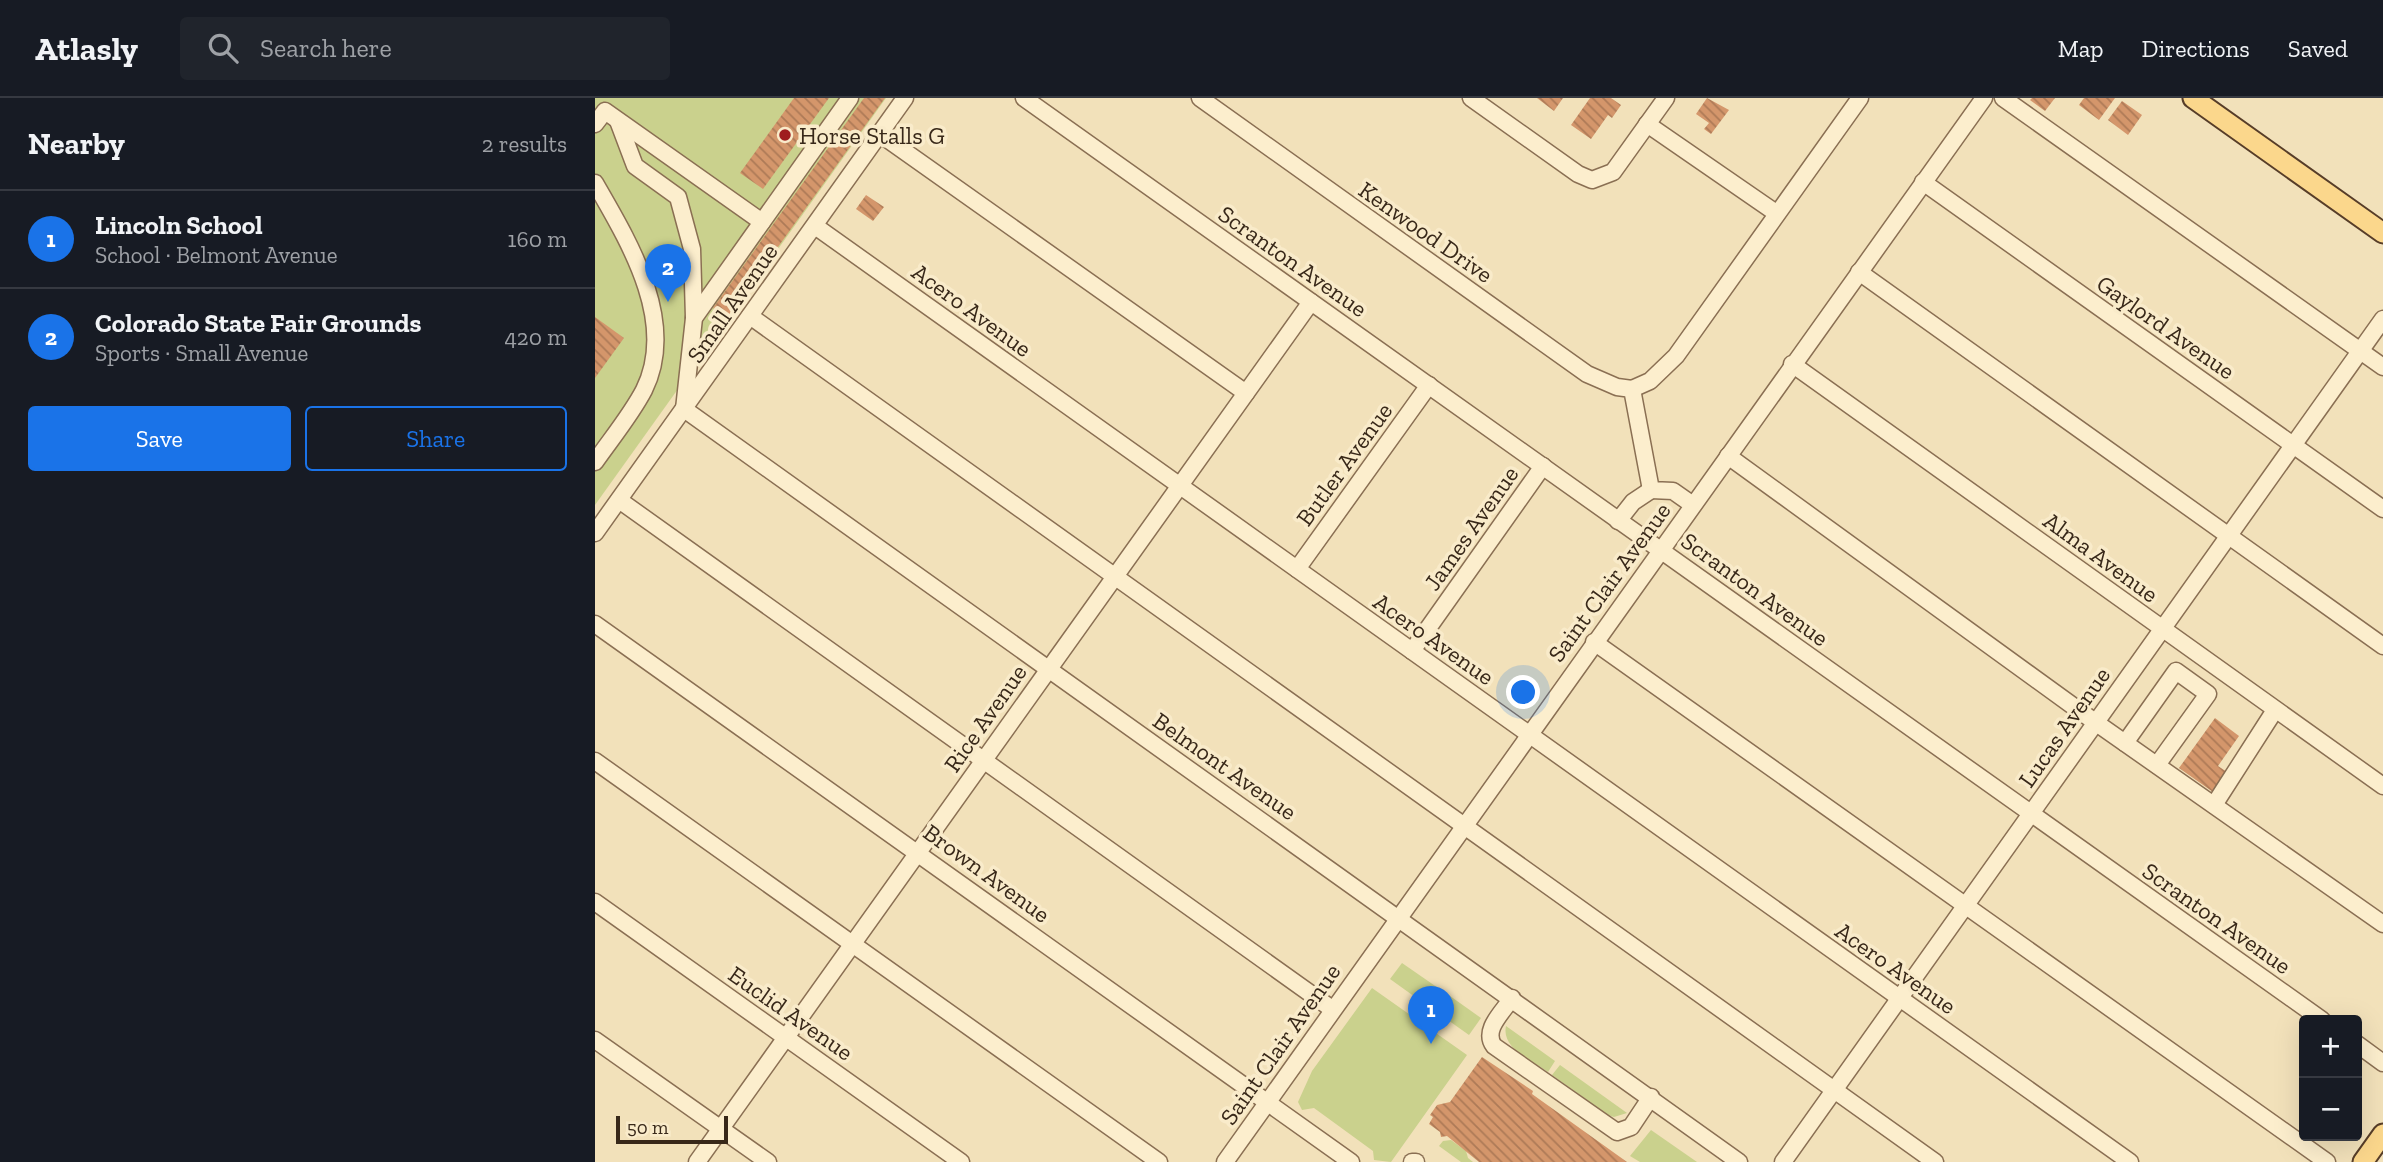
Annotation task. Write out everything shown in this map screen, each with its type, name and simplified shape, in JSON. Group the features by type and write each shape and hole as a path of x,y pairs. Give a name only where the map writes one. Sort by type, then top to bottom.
{"main road":[{"path":"2193,98 2383,233"},
{"path":"2363,1162 2383,1134"}],"street":[{"path":"694,318 850,98"},
{"name":"Small Avenue","path":"595,533 905,98"},
{"name":"Scranton Avenue","path":"1024,98 2315,1015"},
{"name":"Kenwood Drive","path":"1200,98 1587,374 1617,387 1632,389"},
{"path":"1471,98 1579,174 1593,180 1613,172 1665,98"},
{"path":"1651,490 1632,389 1650,381 1676,356 1860,98"},
{"name":"Saint Clair Avenue","path":"1225,1162 1984,98"},
{"path":"2003,98 2383,367"},
{"path":"608,113 762,222"},
{"path":"608,113 635,166 678,197 692,249 694,318 684,409"},
{"path":"1647,124 1776,213"},
{"path":"880,134 1247,393"},
{"name":"Gaylord Avenue","path":"1923,182 2383,509"},
{"path":"595,183 621,228 646,284 653,316 655,357 644,390 595,462"},
{"name":"Acero Avenue","path":"814,226 2130,1162"},
{"path":"1859,272 2383,646"},
{"name":"Rice Avenue","path":"697,1162 1311,302"},
{"path":"750,316 1935,1162"},
{"name":"Lucas Avenue","path":"1783,1162 2383,319"},
{"name":"Alma Avenue","path":"1793,364 2383,786"},
{"name":"Butler Avenue","path":"1297,569 1429,385"},
{"name":"Belmont Avenue","path":"684,409 1513,998 1739,1162"},
{"path":"1727,456 2095,722 2383,924"},
{"name":"James Avenue","path":"1412,651 1543,466"},
{"path":"1618,521 1633,502 1651,490 1673,491 1693,505"},
{"path":"619,500 1332,1010"},
{"name":"Brown Avenue","path":"595,624 1351,1162"},
{"path":"1594,642 2327,1162"},
{"path":"2125,743 2176,671 2208,694 2157,765"},
{"path":"2214,805 2275,710"},
{"path":"595,761 1159,1162"},
{"name":"Euclid Avenue","path":"595,902 961,1162"},
{"path":"1513,998 1491,1029 1490,1039 1495,1046 1617,1132 1630,1127 1651,1097"},
{"path":"595,1040 768,1162"},
{"path":"2362,1048 2383,1063"}],"green space":[{"path":"595,98 886,98 595,505"},
{"path":"1402,963 1441,990 1429,1007 1390,979"},
{"path":"1372,988 1467,1055 1391,1162 1374,1160 1373,1151 1314,1108 1302,1110 1298,1102 1312,1071"},
{"path":"1443,991 1481,1018 1469,1035 1431,1008"},
{"path":"1506,1026 1555,1061 1548,1072 1513,1047 1508,1041"},
{"path":"1560,1065 1627,1113 1614,1117 1608,1115 1552,1075"},
{"path":"1651,1130 1697,1162 1640,1162 1630,1156"},
{"path":"1451,1140 1466,1151 1473,1162 1461,1162 1439,1146 1443,1141"}],"building":[{"name":"Horse Stalls G","path":"794,98 829,98 763,189 740,173"},
{"path":"864,98 885,98 727,318 713,308"},
{"path":"1537,98 1563,98 1554,111"},
{"path":"1590,98 1611,98 1621,105 1612,118 1608,115 1591,139 1571,125"},
{"path":"1707,98 1729,110 1711,134 1704,129 1709,123 1696,114"},
{"path":"2055,98 2045,111 2030,100"},
{"path":"2084,98 2115,98 2099,120 2079,105"},
{"path":"2122,101 2142,115 2128,135 2108,120"},
{"path":"866,195 884,207 873,221 856,209"},
{"path":"595,317 624,338 595,378"},
{"path":"2215,718 2239,736 2218,766 2227,772 2213,792 2179,768"},
{"path":"1482,1057 1533,1091 1532,1094 1627,1162 1479,1162 1447,1136 1441,1137 1440,1132 1429,1124 1433,1117 1430,1115 1437,1105 1450,1102"}],"place":[{"name":"Horse Stalls G","path":"785,135"},
{"name":"Colorado State Fair Grounds","path":"668,302"},
{"name":"Lincoln School","path":"1431,1044"}]}
